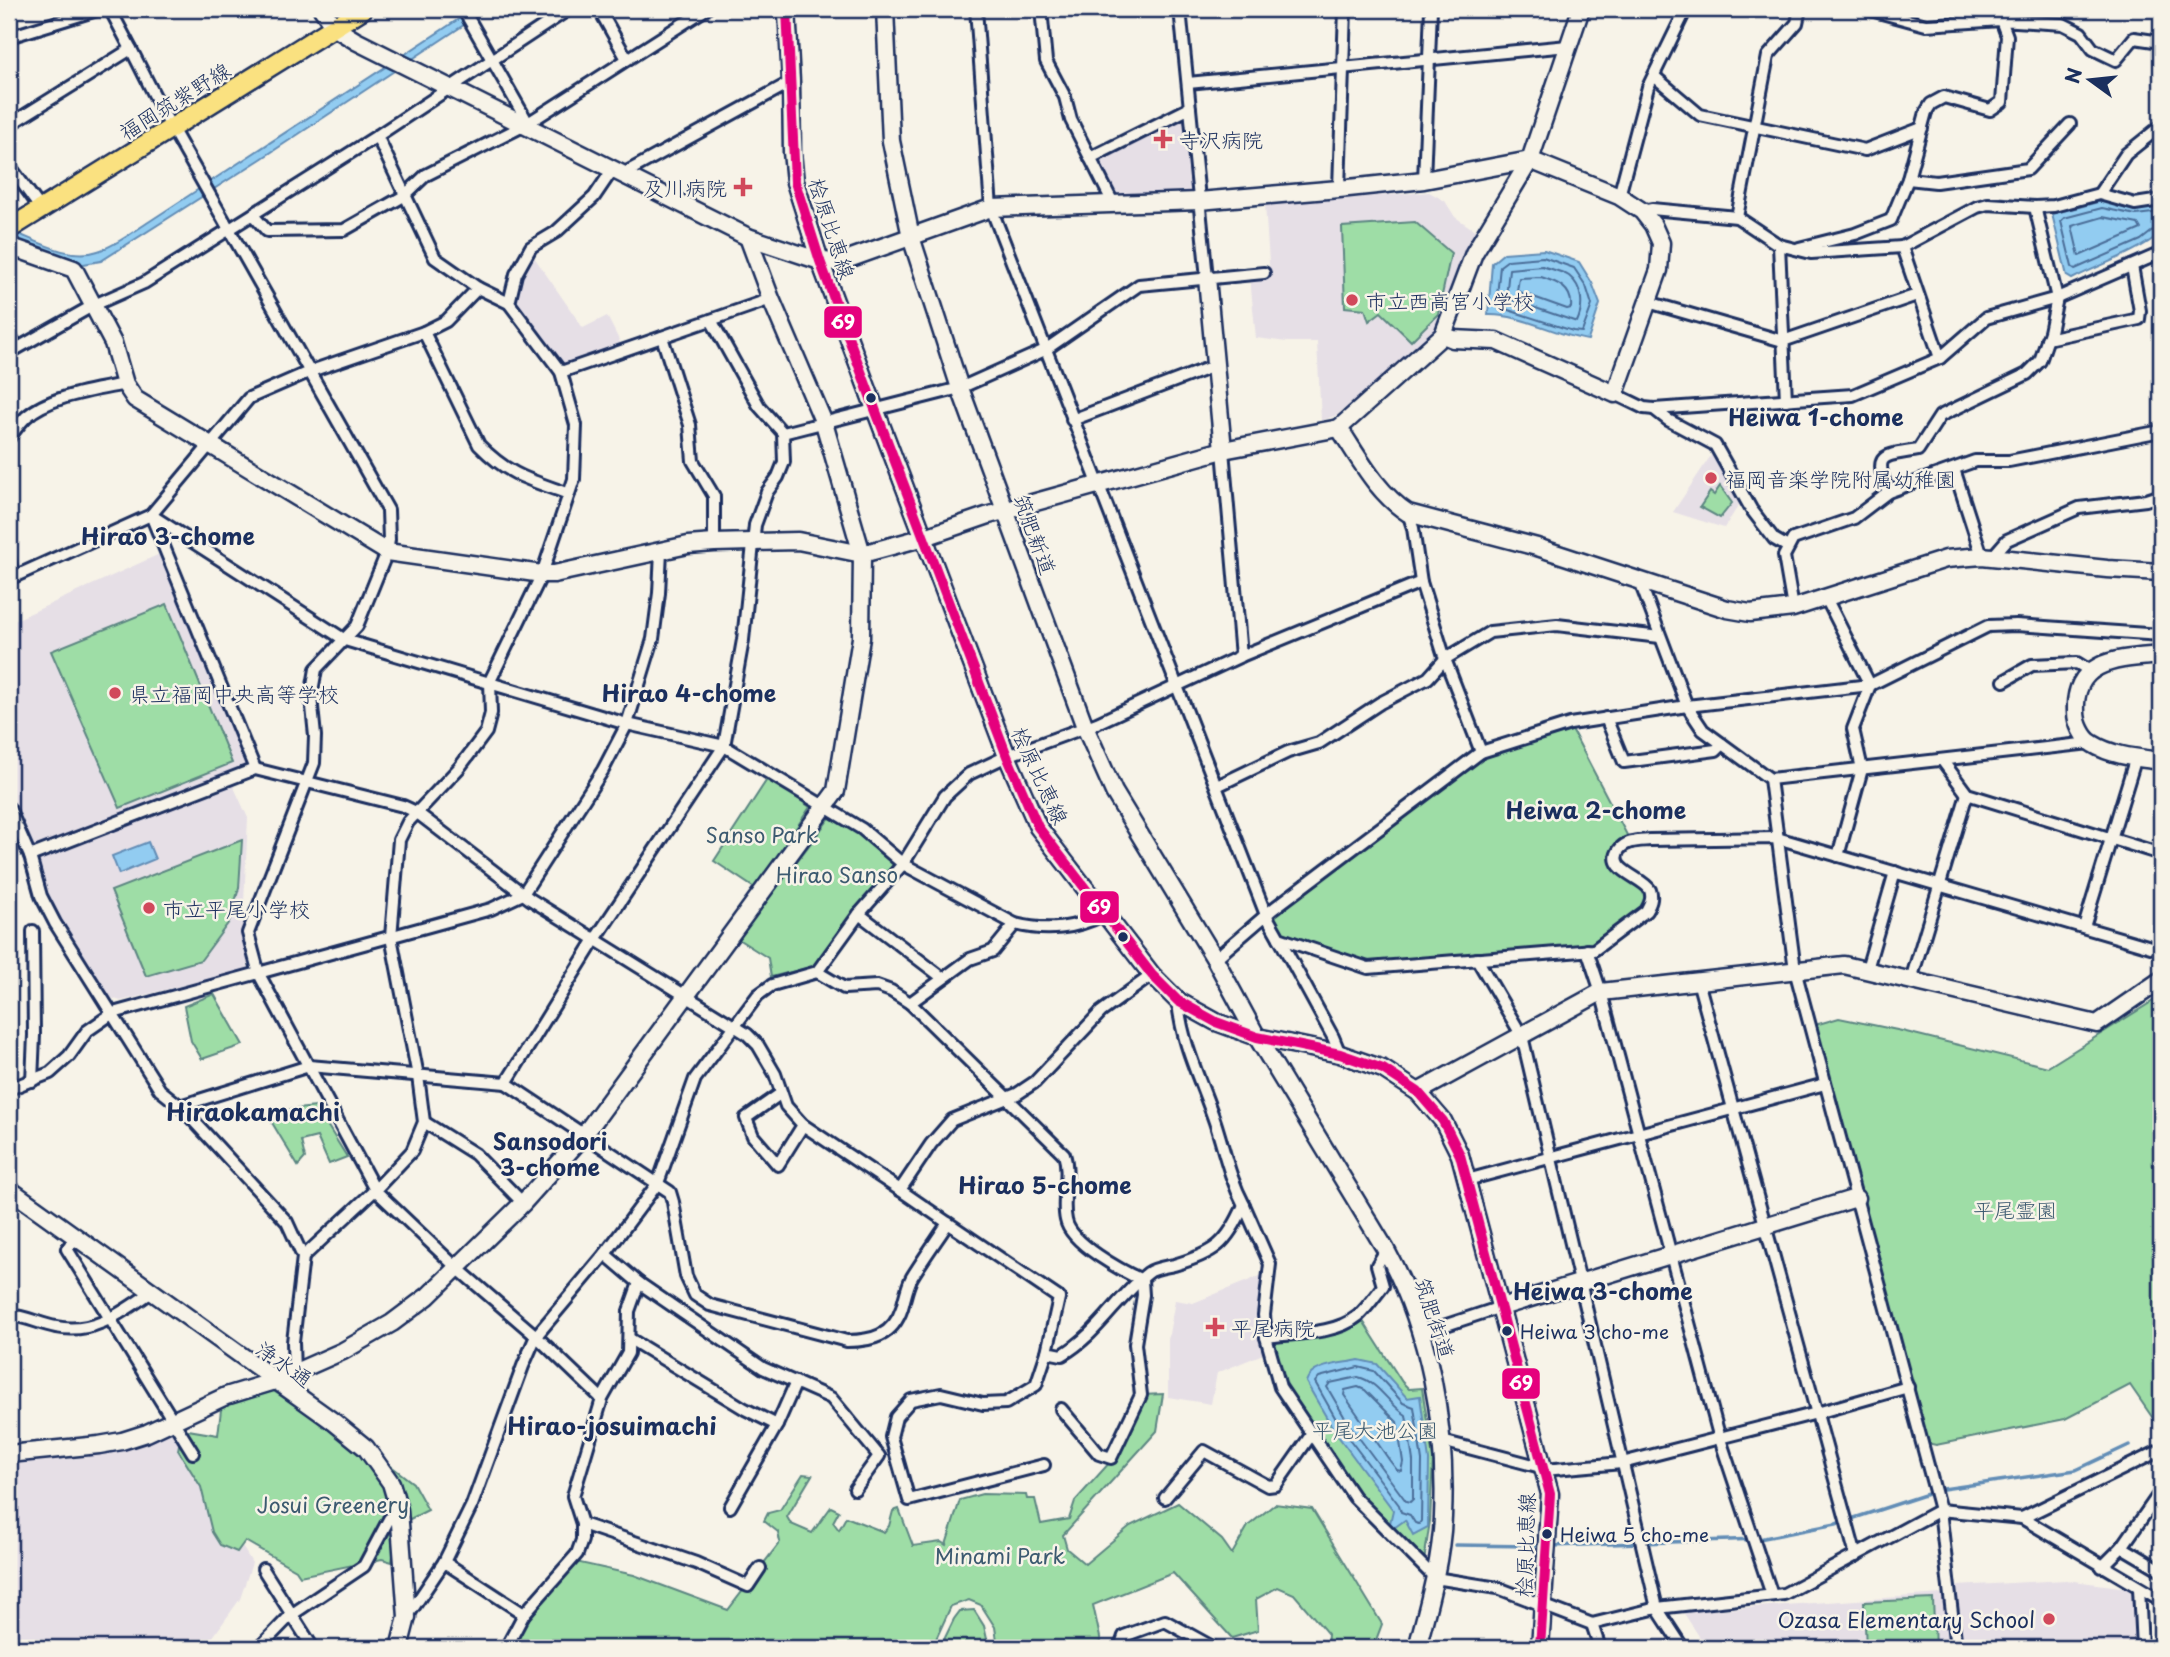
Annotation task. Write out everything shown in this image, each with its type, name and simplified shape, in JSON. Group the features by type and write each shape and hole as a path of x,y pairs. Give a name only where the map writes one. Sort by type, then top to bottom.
{"main road":[{"name":"福岡筑紫野線","path":"10,230 363,9"}],"street":[{"path":"9,37 100,9"},
{"path":"110,9 171,128 231,229 388,510 387,552 357,626 316,669 311,697 315,736 314,763 248,933 259,974 375,1190 602,1399"},
{"path":"322,9 335,28 449,88 526,124 748,237 820,261 840,262 991,208 1199,201 1424,180 1530,160 1619,196 1643,211 1661,243 1659,271 1615,394"},
{"path":"9,333 13,351 94,305 144,283 569,9"},
{"path":"599,9 627,59"},
{"path":"253,215 267,232 344,230 404,196 426,175 526,124 706,9"},
{"name":"桧原比恵線","path":"787,9 795,182 820,261 875,409 1007,756 1038,827 1152,975 1178,1002 1216,1022 1258,1037 1340,1054 1382,1069 1418,1092 1443,1121 1460,1155 1550,1494 1540,1648"},
{"name":"筑肥新道","path":"885,9 891,141 911,237 960,388 1085,727 1115,792 1215,959 1258,1037"},
{"path":"976,9 991,208 1266,915 1340,1054"},
{"path":"1041,9 1045,61 1065,97 1071,120 1113,203"},
{"path":"1181,9 1241,656"},
{"path":"1339,188 1345,9"},
{"path":"1424,180 1431,9"},
{"path":"10,230 74,269 113,343 125,384 135,399 387,552 542,574 714,542 798,541 862,554 1223,450 1339,428 1443,335 1474,253 1530,160 1581,9"},
{"path":"1619,196 1648,87 1685,9"},
{"path":"1737,216 1768,56 1797,23 1800,9"},
{"path":"1867,9 1926,25 2001,20 2063,24 2081,33 2093,49 2116,61 2133,38 2161,42"},
{"path":"1793,250 1856,234 1891,220 1908,179 1926,112 1931,104 1944,97 1990,110 2002,102 2007,36 1993,9"},
{"path":"467,14 526,124"},
{"path":"1188,83 1568,46"},
{"path":"9,125 131,49"},
{"path":"1654,76 1700,115 1865,150 1922,128"},
{"path":"509,303 516,274 531,247 556,232 618,171 791,82"},
{"path":"1090,158 1190,108"},
{"path":"1908,179 1936,183 2028,169 2070,124"},
{"path":"2099,194 2126,154 2161,126"},
{"path":"303,1257 375,1190 412,1151 424,1122 418,1076 391,937 399,840 416,812 459,768 486,732 491,713 489,681 542,574 574,479 576,425 561,372 509,303 478,288 435,258 377,135"},
{"path":"9,165 41,209"},
{"path":"1643,211 1652,209 1737,216 1779,245 1811,253 1902,247 1977,207 1988,204 2054,206 2099,194 2135,204 2161,200"},
{"path":"1888,492 1880,470 1882,460 1888,455 1918,450 1940,416 2027,374 2040,361 2057,298 2035,207"},
{"path":"9,1454 122,1441 147,1433 226,1396 275,1381 343,1351 392,1323 428,1296 523,1203 584,1135 836,791 861,638 862,554 824,423 771,299 748,237"},
{"path":"1779,245 1786,400"},
{"path":"1902,247 1940,359"},
{"path":"1443,335 1453,339 1496,341 1644,408 1853,395 1940,359 1986,318 2057,298 2161,253"},
{"path":"2047,339 2139,319 2132,266"},
{"path":"783,433 960,388 1045,350 1139,285 1264,273"},
{"path":"9,559 11,578 151,515 249,398 311,371 424,332 446,321 478,288"},
{"path":"1648,302 1783,341 1917,295"},
{"path":"561,372 771,299"},
{"path":"506,1083 594,941 724,746 743,640 755,525 767,492 778,477 784,462 783,433 759,406 711,320"},
{"path":"424,332 480,444 493,460 511,473 569,494"},
{"path":"662,337 690,425 693,461 714,496 714,542"},
{"path":"1072,420 1214,366"},
{"path":"9,438 27,416 44,406 68,397 125,384"},
{"path":"1654,409 1668,420 1716,445 1751,509 1774,539 1788,547"},
{"path":"1339,428 1382,491 1394,504 1408,513 1598,565 1640,582 1727,609 1750,613 1793,608 1946,559 1987,556 2161,572"},
{"path":"1793,608 1784,556 1793,539 1854,519 1888,492 1975,461 2010,461 2161,431"},
{"path":"1954,469 1987,556"},
{"path":"1987,556 2007,540 2079,508 2146,500 2161,495"},
{"path":"1408,513 1422,582 1445,659 1481,752"},
{"path":"151,515 345,640 628,724 724,746 862,829 903,864 1015,924 1052,930 1071,927 1104,914"},
{"path":"151,515 255,769"},
{"path":"9,1089 50,1073 69,1056 87,1031 113,1013 491,909 523,894 603,769 628,724 653,639 661,551"},
{"path":"407,1617 444,1562 472,1505 536,1336 605,1254 658,1183 690,1088 758,995 772,985 817,972 859,914 903,864 945,796 969,774 1007,756 1085,727 1241,656 1422,582"},
{"path":"1640,582 1687,706 1703,730 1770,779 2090,743"},
{"path":"1826,598 1870,685 1853,729 1862,769 1838,856"},
{"path":"1217,786 1288,752 1319,743 1380,703 1428,678 1445,659 1490,632 1557,625 1660,637"},
{"path":"1215,959 1266,915 1481,752 1570,724 1687,706 1870,685 1988,626 2015,625 2161,635"},
{"path":"2161,655 2111,660 2090,671 2081,682 2076,695 2076,716 2083,735 2090,743 2105,750 2161,761"},
{"path":"2004,681 2032,665 2077,663 2090,671"},
{"path":"1606,719 1624,762 1716,750 1722,744"},
{"path":"2084,927 2136,757"},
{"path":"1942,760 1968,794 2161,854"},
{"path":"30,856 255,769 403,806 416,812 523,894 594,941 734,1026 758,1045 775,1074 786,1106 803,1125 1059,1298 1048,1352 1035,1385 1006,1403 983,1404 941,1394 911,1400 896,1417 891,1437 909,1500 1044,1465"},
{"path":"1770,779 1795,970 1940,1510 1956,1648"},
{"path":"1911,980 1968,794"},
{"path":"9,808 14,834 30,856 41,896 55,923 160,1090 180,1106 287,1222 303,1257 293,1342 294,1373"},
{"path":"1279,938 1368,968 1594,950 1646,911 1650,905 1647,886 1623,871 1617,863 1617,852 1623,846 1650,840 1777,838 2161,950"},
{"path":"1867,969 1895,872"},
{"path":"859,914 943,978"},
{"path":"910,1003 970,959 993,951 1015,924"},
{"path":"33,931 33,1081"},
{"path":"1587,950 1601,992 1720,1439 1772,1595"},
{"path":"1477,959 1522,1035 1657,1608 1683,1648"},
{"path":"1418,1092 1601,992 1844,965 2097,1024 2161,980"},
{"path":"817,972 844,988 877,986 910,1003 1063,1154 1067,1164 1066,1220 1070,1230 1111,1264 1142,1280"},
{"path":"900,1190 931,1144 952,1120 1008,1098 1035,1082 1101,1012 1152,975"},
{"path":"1698,981 1856,1556"},
{"path":"1178,1002 1180,1023 1216,1125 1230,1179 1270,1264 1264,1315 1266,1337 1280,1387 1354,1497 1435,1578 1498,1588 1592,1624 1657,1608 1784,1594 1940,1510 2022,1518 2161,1600"},
{"name":"筑肥街道","path":"1258,1037 1386,1250 1401,1278 1422,1333 1442,1441 1443,1519 1435,1578 1417,1648"},
{"path":"180,1106 309,1066 506,1083 670,1192 686,1276 695,1295 710,1305 847,1341 867,1341 886,1332 895,1322 901,1312 910,1280 948,1223"},
{"path":"1467,1180 1825,1084"},
{"path":"780,1094 746,1118 753,1136 778,1165 803,1125"},
{"path":"424,1122 475,1154 523,1203"},
{"name":"浄水通","path":"9,1189 150,1293 334,1422 366,1448 391,1483 399,1510 407,1617 399,1648"},
{"path":"1422,1333 1856,1198"},
{"path":"1048,1352 1062,1355 1078,1346 1150,1271 1182,1263 1221,1245 1244,1205"},
{"path":"75,1238 67,1249 193,1453"},
{"path":"1266,1337 1332,1328 1358,1316 1383,1286 1377,1265 1386,1250"},
{"path":"605,1254 639,1283 763,1368 831,1398 879,1456 855,1489"},
{"path":"1061,1409 1099,1454 1111,1458 1141,1395 1135,1344 1143,1295 1142,1280"},
{"path":"506,1648 524,1614 577,1554 582,1539 582,1524 573,1496 602,1399 628,1353 629,1311 639,1283"},
{"path":"9,1315 21,1315 44,1324 71,1329 110,1321 150,1293"},
{"path":"630,1339 745,1409 777,1424"},
{"path":"730,1507 777,1424 796,1382"},
{"path":"1442,1441 1524,1462 1544,1470 1622,1464 1908,1387"},
{"path":"1165,1498 1204,1451 1268,1486 1276,1485 1311,1435"},
{"path":"2022,1518 2159,1451 2161,1453"},
{"path":"2102,1567 2122,1547 2161,1491"},
{"path":"259,1648 291,1615 364,1566 389,1519 399,1510"},
{"path":"582,1524 696,1563 748,1586 760,1568"},
{"path":"2122,1547 2161,1570"},
{"path":"444,1562 524,1614"},
{"path":"263,1569 313,1648"},
{"path":"2139,1588 2141,1648"},
{"path":"1120,1648 1124,1636 1166,1621 1214,1648"},
{"path":"1592,1624 1600,1648"}],"shaded area":[{"name":"寺沢病院","path":"1181,116 1185,117 1192,194 1118,198 1098,160"},
{"name":"市立西高宮小学校","path":"1429,192 1445,201 1455,217 1479,233 1442,321 1418,347 1337,415 1321,421 1317,342 1256,338 1250,279 1270,277 1265,204"},
{"path":"532,254 583,328 607,316 623,348 564,368 515,300 517,285"},
{"name":"福岡音楽学院附属幼稚園","path":"1714,451 1739,505 1724,528 1673,512"},
{"name":"県立福岡中央高等学校","path":"164,552 250,764 34,850 9,791 9,623"},
{"name":"市立平尾小学校","path":"233,785 248,818 243,924 248,969 121,1001 111,998 44,891 37,859"},
{"name":"平尾病院","path":"1265,1274 1259,1314 1263,1354 1217,1373 1211,1404 1168,1397 1168,1340 1175,1300 1193,1303"},
{"path":"173,1430 252,1563 240,1599 205,1648 9,1648 9,1461 129,1448"},
{"name":"Ozasa Elementary School","path":"2066,1580 2136,1589 2138,1648 1963,1648 1957,1586"},
{"path":"1942,1594 1951,1648 1707,1648 1683,1612"}],"green space":[{"path":"1415,222 1451,253 1438,314 1411,341 1381,312 1369,321 1365,309 1345,307 1342,227"},
{"path":"1720,486 1732,503 1720,518 1700,507 1710,492 1714,495"},
{"path":"167,604 232,763 120,808 51,651"},
{"path":"1571,728 1628,837 1614,849 1613,868 1643,889 1645,904 1588,946 1368,963 1285,936 1280,932 1274,915 1479,758"},
{"name":"Sanso Park","path":"768,778 810,807 756,889 714,861"},
{"name":"Hirao Sanso","path":"832,815 857,827 897,862 815,966 771,977 768,958 738,939"},
{"path":"242,840 239,888 229,922 201,960 146,976 111,891"},
{"path":"214,994 243,1045 202,1059 191,1041 184,1006"},
{"name":"平尾霊園","path":"2161,996 2161,1430 2130,1385 2065,1419 1936,1445 1927,1443 1815,1025 1839,1018 2048,1067"},
{"path":"316,1107 347,1157 329,1164 317,1137 301,1141 305,1158 298,1166 271,1121 286,1110"},
{"name":"平尾大池公園","path":"1363,1321 1402,1382 1409,1389 1422,1388 1433,1459 1430,1521 1424,1562 1354,1492 1303,1417 1278,1369 1270,1340 1332,1334"},
{"name":"Josui Greenery","path":"269,1388 310,1415 331,1420 413,1483 428,1510 398,1525 392,1562 382,1559 300,1576 296,1570 245,1541 237,1552 220,1545 212,1532 201,1487 178,1450 182,1429 218,1435 222,1401"},
{"name":"Minami Park","path":"1163,1394 1157,1431 1063,1535 1067,1549 1085,1564 1130,1526 1178,1503 1222,1540 1232,1554 1248,1526 1275,1504 1312,1509 1382,1624 1373,1648 1327,1648 1328,1634 1294,1594 1278,1587 1256,1599 1258,1630 1232,1638 1173,1573 1093,1605 1101,1642 1076,1648 1004,1648 997,1641 995,1627 981,1605 969,1600 951,1606 932,1648 510,1648 521,1629 576,1562 634,1575 728,1610 780,1542 778,1532 764,1521 768,1513 780,1510 803,1474 812,1475 787,1517 791,1524 812,1533 831,1507 839,1511 833,1522 839,1530 846,1517 884,1532 889,1526 893,1511 899,1509 913,1546 941,1542 946,1545 960,1500 982,1494 1026,1495 1027,1499 1035,1499 1041,1524 1069,1519 1075,1501 1112,1460 1142,1395"},
{"path":"1933,1599 1935,1648 1866,1648 1864,1602"},
{"path":"974,1610 984,1626 989,1648 940,1648 960,1611"}],"water":[{"path":"474,9 488,9 101,261 78,265 9,237 9,230 52,248 76,253 98,251 112,245"},
{"path":"2102,201 2136,208 2161,205 2161,233 2129,253 2072,279 2067,276 2052,214"},
{"path":"1544,250 1579,262 1592,283 1600,304 1588,340 1526,321 1488,315 1492,263 1504,253"},
{"path":"148,842 155,859 119,874 112,856"},
{"path":"1359,1360 1377,1364 1407,1398 1420,1396 1429,1460 1428,1527 1413,1535 1405,1520 1394,1528 1390,1523 1393,1510 1335,1432 1306,1382 1309,1376 1321,1368"}],"waterway":[{"path":"1551,1546 1759,1539 1836,1524 1943,1489 2076,1470 2129,1445"},
{"path":"1455,1545 1543,1546"}],"transit line":[{"name":"69","path":"787,9 795,182 820,261 875,409 1007,756 1038,827 1152,975 1178,1001 1216,1022 1257,1037 1340,1054 1383,1069 1418,1092 1443,1121 1460,1155 1550,1494 1540,1648"}],"place":[{"name":"寺沢病院","path":"1163,139"},
{"name":"及川病院","path":"743,187"},
{"name":"市立西高宮小学校","path":"1352,300"},
{"name":"福岡音楽学院附属幼稚園","path":"1711,478"},
{"name":"県立福岡中央高等学校","path":"115,693"},
{"name":"市立平尾小学校","path":"149,908"},
{"name":"平尾病院","path":"1215,1327"},
{"name":"Heiwa 3 cho-me","path":"1507,1331"},
{"name":"Heiwa 5 cho-me","path":"1547,1534"},
{"name":"Ozasa Elementary School","path":"2049,1619"}],"district":[{"name":"Heiwa 1-chome","path":"1816,416"},
{"name":"Hirao 3-chome","path":"168,535"},
{"name":"Hirao 4-chome","path":"689,692"},
{"name":"Heiwa 2-chome","path":"1596,809"},
{"name":"Hiraokamachi","path":"253,1111"},
{"name":"Sansodori 3-chome","path":"550,1153"},
{"name":"Hirao 5-chome","path":"1045,1184"},
{"name":"Heiwa 3-chome","path":"1603,1290"},
{"name":"Hirao-josuimachi","path":"612,1425"}]}
